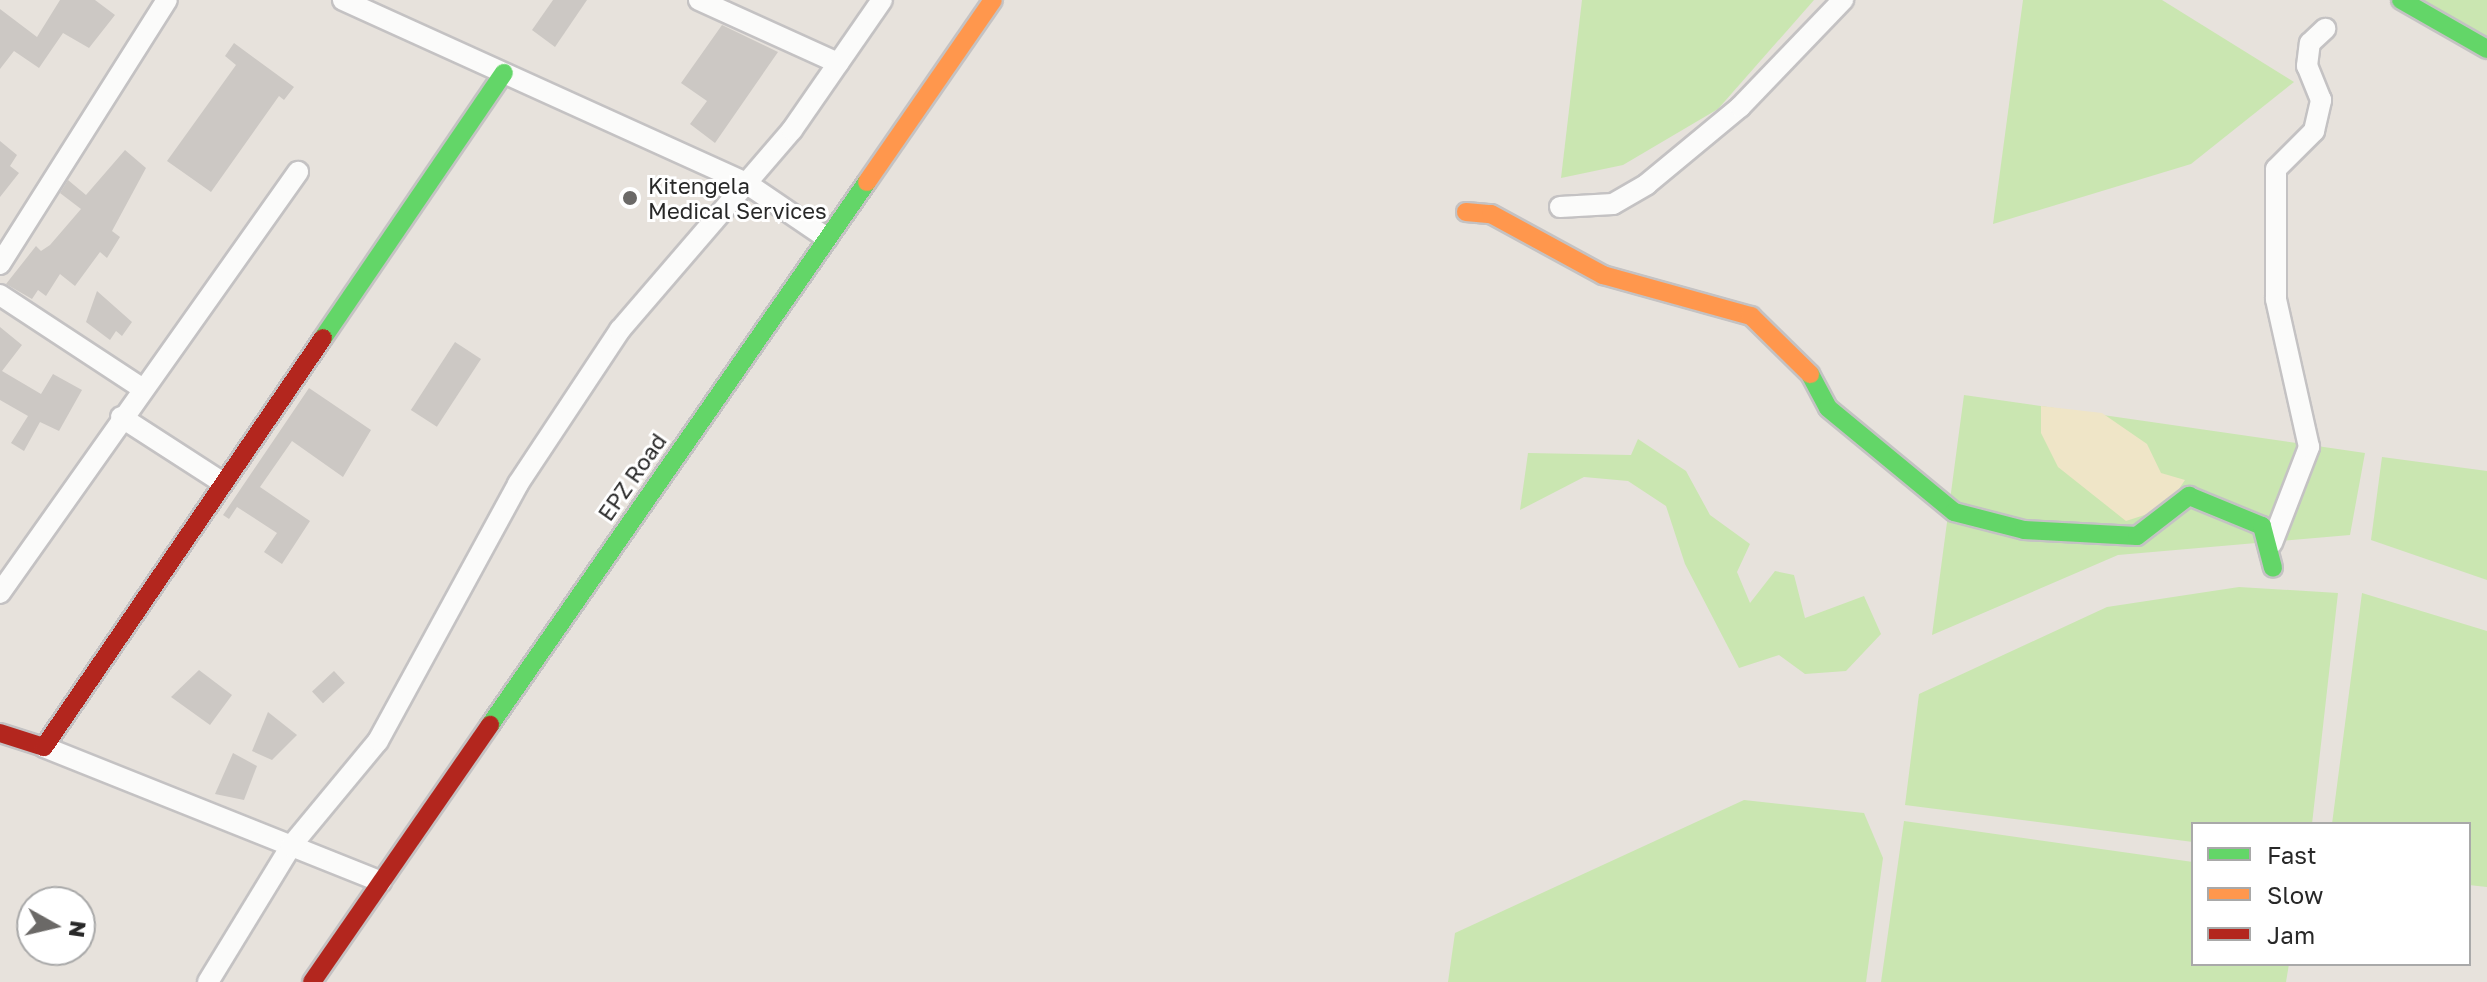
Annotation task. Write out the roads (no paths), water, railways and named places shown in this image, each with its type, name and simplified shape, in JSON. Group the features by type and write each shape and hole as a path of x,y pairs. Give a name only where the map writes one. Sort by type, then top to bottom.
{"main road":[{"name":"EPZ Road","path":"312,982 993,0"},
{"path":"2401,0 2487,49"},
{"path":"0,733 44,747 504,73"},
{"path":"1466,212 1491,214 1613,279 1751,316 1813,377 1828,408 1954,512 2024,530 2137,536 2173,515 2189,496 2262,526 2272,543 2273,568"}],"street":[{"path":"0,264 167,0"},
{"path":"343,0 746,183 827,238"},
{"path":"699,0 838,63"},
{"path":"208,982 291,846 378,741 518,484 620,330 746,183 882,0"},
{"path":"1560,207 1613,204 1647,184 1740,107 1843,0"},
{"path":"2272,543 2309,447 2276,299 2276,169 2314,131 2321,100 2307,66 2310,43 2325,29"},
{"path":"0,593 140,387 298,172"},
{"path":"0,295 140,387"},
{"path":"121,417 223,483"},
{"path":"44,747 381,882"}],"place":[{"name":"Kitengela Medical Services","path":"630,198"}]}
